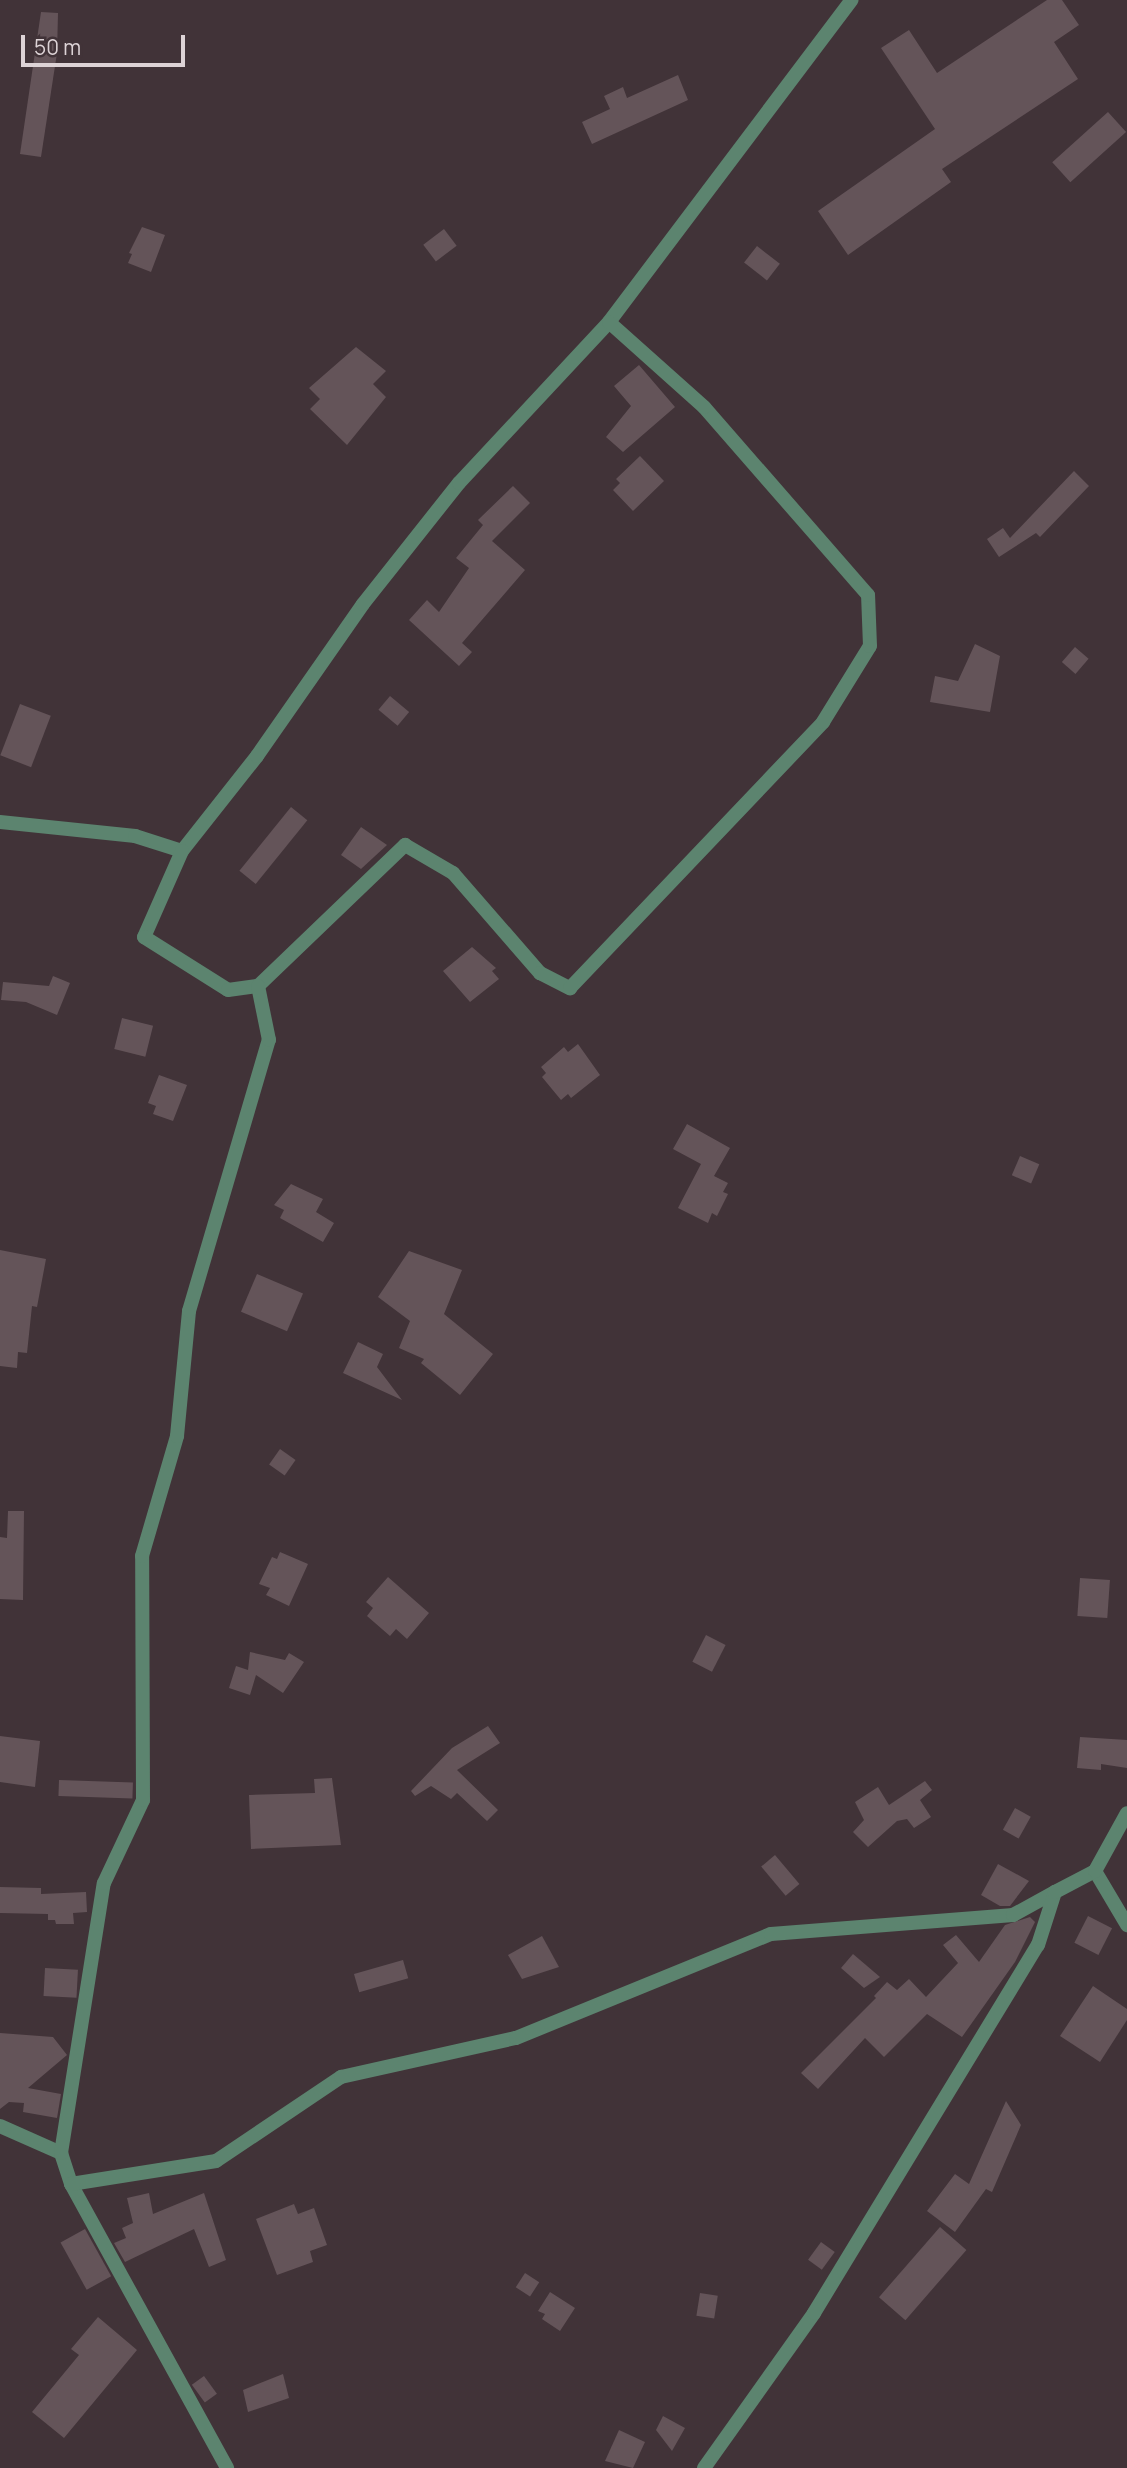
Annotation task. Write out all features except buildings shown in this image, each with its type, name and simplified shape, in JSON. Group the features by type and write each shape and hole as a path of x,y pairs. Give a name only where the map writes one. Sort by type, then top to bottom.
{"street":[{"path":"609,322 704,407 867,595 870,646 823,722 570,988 540,973 453,873 405,845 258,986 228,990 144,937 182,851 257,756 362,604 451,493 609,322 852,0"},
{"path":"0,822 135,835 182,851"},
{"path":"227,2468 71,2184 61,2153 104,1883 143,1800 142,1556 177,1436 189,1311 270,1040 258,986"},
{"path":"71,2184 216,2161 341,2077 516,2038 771,1934 1013,1916 1095,1871 1127,1813"},
{"path":"1095,1871 1127,1924"},
{"path":"704,2468 814,2313 1038,1945 1055,1892"},
{"path":"0,2126 61,2153"}]}
